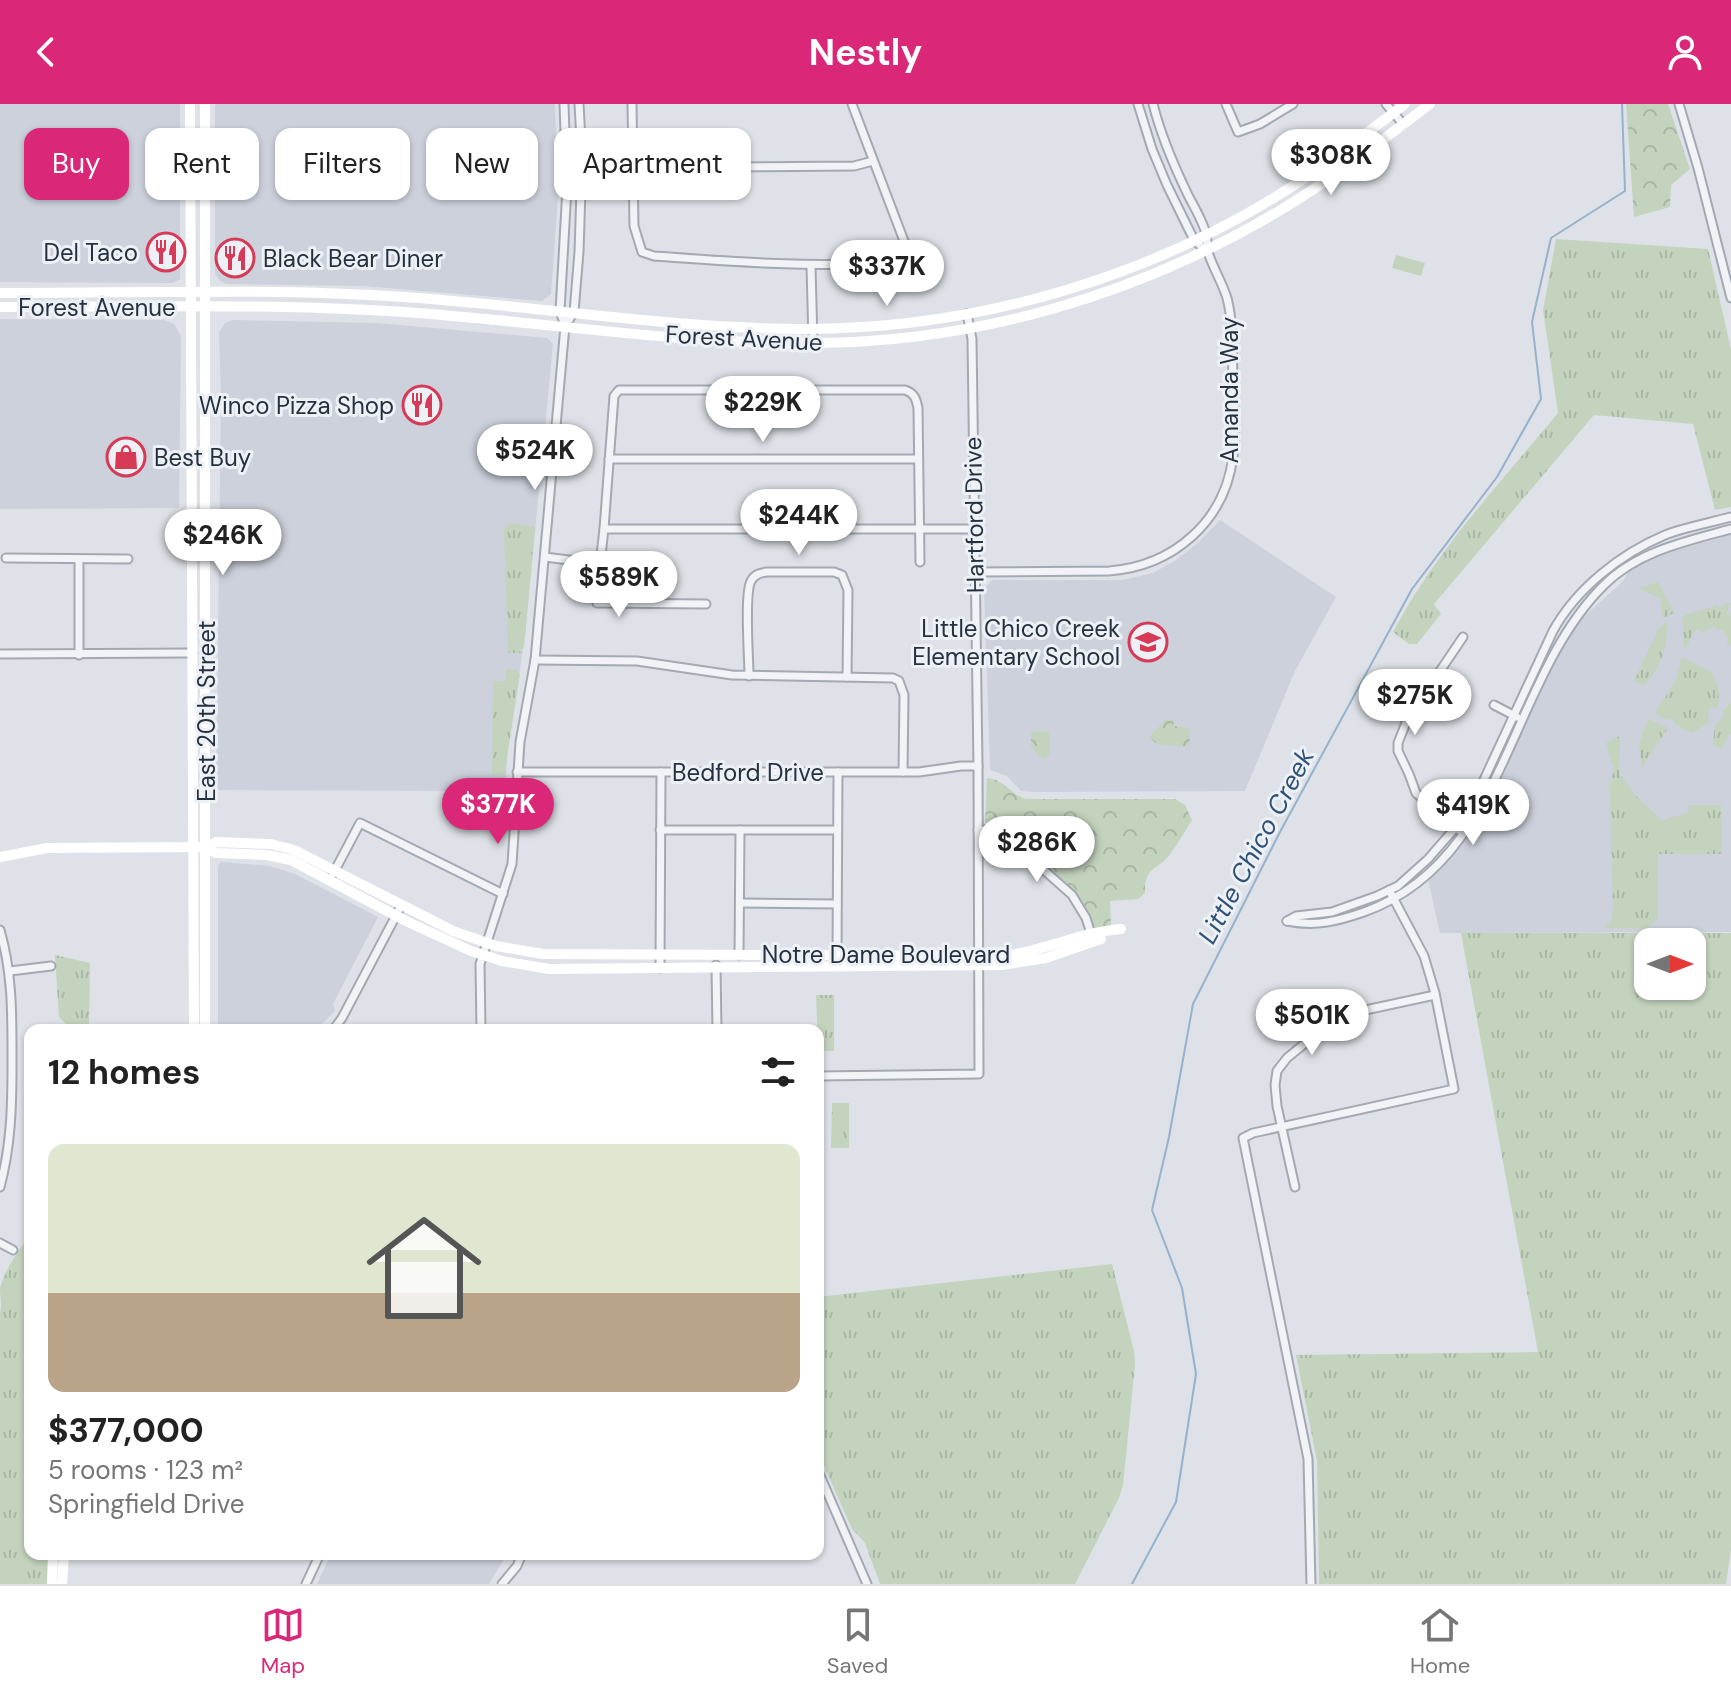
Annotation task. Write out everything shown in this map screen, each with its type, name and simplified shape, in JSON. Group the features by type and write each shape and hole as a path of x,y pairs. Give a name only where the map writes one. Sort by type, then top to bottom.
{"street":[{"name":"East 20th Street","path":"190,104 191,128"},
{"name":"East 20th Street","path":"205,104 205,128"},
{"path":"481,1024 479,981 484,949 512,864 517,772 535,660 545,557 565,326 560,311 567,188 564,104"},
{"path":"565,326 574,312 581,211 579,104"},
{"path":"632,104 634,226 642,252 669,257 811,266 896,262 907,257 904,241 852,104"},
{"path":"1138,104 1152,149 1194,240 1207,251"},
{"path":"1153,104 1170,155 1206,234 1207,251"},
{"path":"1226,104 1238,132 1260,124 1293,104"},
{"name":"Forest Avenue","path":"0,293 383,296 740,327 812,329 885,325 967,314 1082,285 1194,240 1303,179 1390,108 1405,104"},
{"name":"Forest Avenue","path":"0,307 382,311 745,342 891,339 970,328 1087,299 1207,251 1286,207 1430,104"},
{"path":"1679,104 1731,298"},
{"path":"1390,108 1403,124"},
{"path":"751,167 854,166 873,161"},
{"name":"East 20th Street","path":"191,200 195,1024"},
{"name":"East 20th Street","path":"205,200 205,1024"},
{"name":"Amanda Way","path":"975,572 1131,569 1175,552 1213,512 1227,481 1233,456 1233,400 1231,320 1227,299 1207,251"},
{"path":"811,266 813,343"},
{"name":"Hartford Drive","path":"824,1076 979,1074 972,339 967,314"},
{"path":"706,604 597,603 614,396 619,390 912,392 917,399 920,562"},
{"path":"609,459 917,459"},
{"path":"1731,517 1664,535 1608,568 1560,618 1469,812 1428,859 1398,886 1389,890 1332,912 1296,916 1287,921 1305,925 1329,923 1376,908 1427,875 1447,856 1487,797 1564,634 1606,582 1650,554 1684,540 1731,529"},
{"path":"604,529 974,529"},
{"path":"545,557 600,564"},
{"path":"6,558 128,559"},
{"path":"79,559 79,655"},
{"path":"749,676 748,595 752,579 767,572 820,572 842,575 846,582 847,677"},
{"path":"1463,637 1407,720 1398,751 1416,793 1463,834"},
{"path":"0,654 192,653"},
{"path":"535,660 637,661 749,676 893,678 903,688 903,772"},
{"path":"1494,705 1522,719"},
{"name":"Bedford Drive","path":"517,772 903,772 978,766"},
{"path":"660,968 661,772"},
{"path":"837,961 838,772"},
{"path":"333,875 360,823 503,894"},
{"path":"660,830 837,830"},
{"path":"739,955 740,830"},
{"path":"978,830 1014,830 1046,872 1072,895 1086,918 1092,938"},
{"name":"Notre Dame Boulevard","path":"0,857 47,848 205,847 216,842 271,844 294,850 398,911 484,949 549,969 660,968 739,955 837,961"},
{"path":"1311,1584 1308,1459 1243,1138 1246,1134 1454,1089 1424,956 1389,890"},
{"path":"740,903 837,904"},
{"path":"338,1024 398,911"},
{"path":"0,930 10,971 12,997 11,1138 0,1187"},
{"name":"Notre Dame Boulevard","path":"484,949 543,954 660,955 716,961 979,961 1092,938"},
{"path":"716,961 717,1024"},
{"path":"10,971 51,966"},
{"path":"1295,1187 1281,1126 1275,1085 1277,1071 1287,1058 1326,1026 1347,1014 1435,995"},
{"path":"0,1068 12,1068"},
{"path":"0,1243 13,1250"},
{"path":"824,1485 867,1584"},
{"path":"52,1584 53,1560"},
{"path":"62,1584 64,1560"},
{"path":"306,1584 317,1560"},
{"path":"502,1584 518,1560"}],"shaded area":[{"path":"0,104 180,104 180,128 145,128 145,200 180,200 180,279 173,283 0,282"},
{"path":"215,104 555,104 554,200 558,200 551,294 542,301 363,286 226,284 215,274 215,200 259,200 259,128 215,128"},
{"path":"0,319 164,320 174,324 181,336 179,508 0,509"},
{"path":"233,320 377,323 547,338 553,344 525,637 508,746 505,791 216,790 221,398 219,333 225,323"},
{"name":"Little Chico Creek Elementary School","path":"1220,520 1336,597 1295,671 1245,791 1021,791 1007,776 990,770 984,589 992,580 1122,580 1153,573 1199,542"},
{"path":"1731,535 1731,932 1706,932 1706,928 1634,928 1634,932 1440,933 1427,875 1463,834 1476,828 1487,810 1508,765 1522,719 1552,668 1565,638 1623,581 1633,564"},
{"path":"221,862 270,866 295,874 378,917 333,1004 335,1011 322,1024 218,1024 218,866"},
{"path":"328,1560 503,1560 489,1584 317,1584"}],"green space":[{"path":"1626,104 1668,104 1690,169 1671,185 1670,207 1634,217"},
{"path":"1556,239 1708,249 1731,349 1731,507 1715,510 1693,424 1594,415 1434,604 1441,614 1417,644 1409,644 1393,632 1410,602 1470,519 1558,413 1543,310"},
{"path":"1396,255 1425,263 1421,276 1392,268"},
{"path":"510,523 535,527 522,653 508,653 504,530"},
{"path":"1658,582 1674,613 1663,618 1660,598 1639,588"},
{"path":"1725,603 1731,603 1726,614 1729,616 1731,611 1731,645 1727,646 1728,637 1724,631 1712,627 1703,633 1696,629 1684,651 1683,616 1717,605 1721,608"},
{"path":"1667,622 1665,648 1659,664 1644,685 1634,681 1659,628"},
{"path":"1682,657 1712,672 1719,690 1718,708 1712,707 1708,711 1709,723 1691,733 1675,724 1673,718 1666,720 1655,713 1675,682"},
{"path":"506,669 516,670 520,674 504,775 492,775 493,681 505,681"},
{"path":"1731,703 1731,734 1721,748 1713,745 1715,726"},
{"path":"1648,719 1668,728 1642,767 1639,744"},
{"path":"1165,720 1173,720 1174,726 1189,728 1190,743 1185,747 1157,744 1149,737"},
{"path":"1049,731 1050,753 1044,759 1031,748 1031,732"},
{"path":"1620,736 1619,773 1636,796 1662,820 1688,813 1689,805 1721,805 1722,854 1658,854 1658,918 1649,928 1604,928 1612,919 1613,907 1608,789 1614,770 1606,743"},
{"path":"987,778 998,781 1026,799 1175,799 1185,805 1192,820 1171,853 1150,873 1145,893 1138,899 1110,901 1111,926 1096,929 1075,892 1056,875 1016,825 987,825"},
{"path":"1461,933 1634,933 1634,1000 1706,1000 1706,933 1731,933 1731,1550 1726,1584 1319,1584 1317,1461 1296,1355 1538,1352"},
{"path":"55,955 90,963 89,1024 66,1024 59,1017"},
{"path":"816,995 834,995 834,1051 824,1051 824,1024 817,1024"},
{"path":"832,1103 849,1103 849,1148 831,1148"},
{"path":"24,1244 24,1560 49,1560 47,1584 0,1584 0,1288"},
{"path":"1112,1264 1135,1365 1123,1485 1075,1584 880,1584 865,1543 852,1529 824,1466 824,1296"}],"waterway":[{"name":"Little Chico Creek","path":"1132,1584 1176,1502 1196,1374 1182,1288 1152,1210 1169,1137 1193,1004 1280,832 1412,589 1497,477 1541,399 1532,322 1551,238 1625,191 1622,104"}],"place":[{"name":"Del Taco","path":"166,252"},
{"name":"Black Bear Diner","path":"235,258"},
{"name":"Winco Pizza Shop","path":"422,405"},
{"name":"Best Buy","path":"126,457"},
{"name":"Little Chico Creek Elementary School","path":"1148,642"}]}
